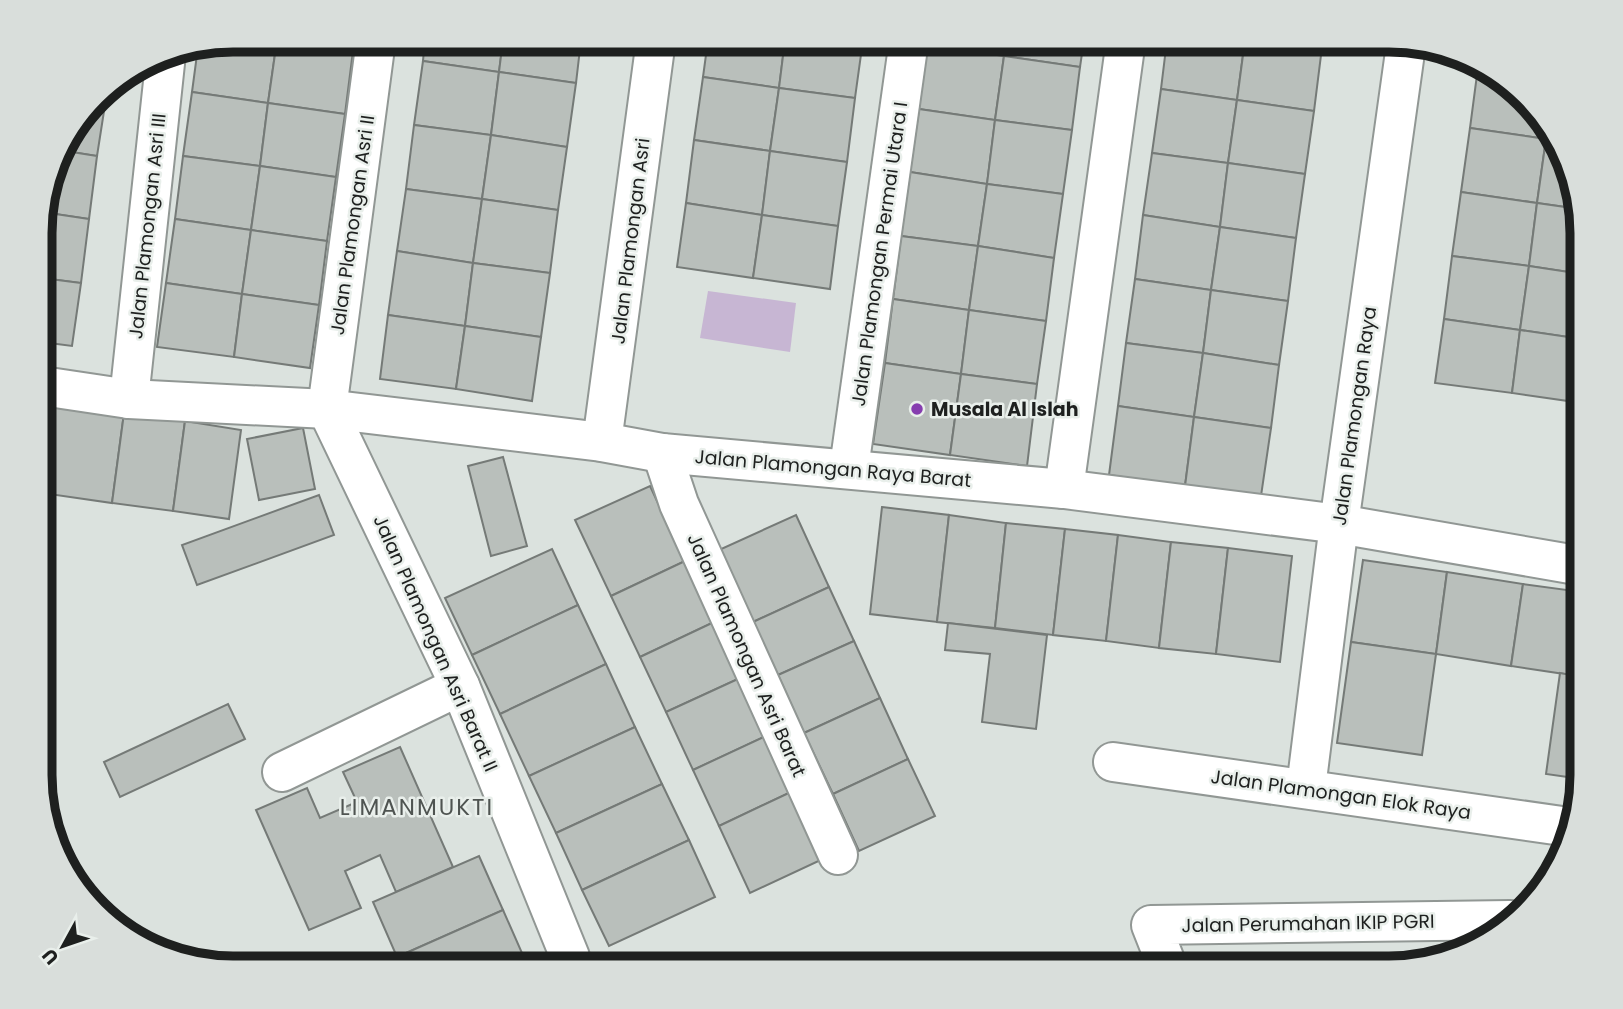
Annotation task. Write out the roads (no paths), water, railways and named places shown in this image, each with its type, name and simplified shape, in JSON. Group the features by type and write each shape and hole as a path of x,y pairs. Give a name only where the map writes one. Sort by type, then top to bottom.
{"street":[{"name":"Jalan Plamongan Asri II","path":"327,410 374,53"},
{"name":"Jalan Plamongan Asri","path":"602,442 654,53"},
{"name":"Jalan Plamongan Permai Utara I","path":"849,468 907,53"},
{"path":"1064,489 1124,53"},
{"name":"Jalan Plamongan Raya","path":"1306,788 1339,524 1405,54"},
{"name":"Jalan Plamongan Asri III","path":"129,399 165,66"},
{"name":"Jalan Plamongan Raya Barat","path":"52,387 129,399 327,410 602,442 662,453 1064,489 1339,524 1570,564"},
{"name":"Jalan Plamongan Asri Barat II","path":"327,410 460,686 570,956"},
{"name":"Jalan Plamongan Asri Barat","path":"662,453 679,504 838,855"},
{"path":"282,772 460,686"},
{"name":"Jalan Plamongan Elok Raya","path":"1112,762 1563,826"},
{"name":"Jalan Perumahan IKIP PGRI","path":"1163,956 1151,925 1498,920"}],"place":[{"name":"Musala Al Islah","path":"917,409"}],"district":[{"name":"LIMANMUKTI","path":"417,807"}]}
